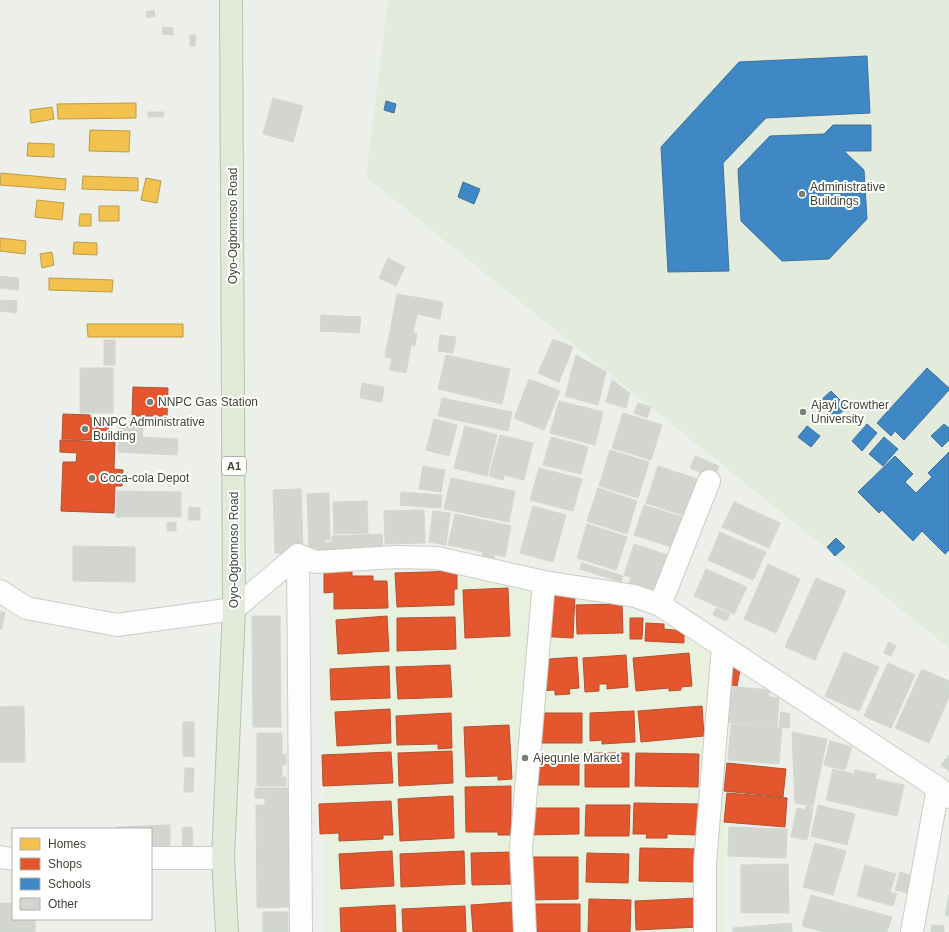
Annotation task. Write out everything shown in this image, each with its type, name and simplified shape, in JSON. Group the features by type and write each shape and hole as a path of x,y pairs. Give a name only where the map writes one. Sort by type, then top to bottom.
{"highway":[{"name":"Oyo-Ogbomoso Road","path":"227,932 223,858 234,609 231,0"}],"street":[{"path":"660,605 710,481"},
{"path":"0,591 26,608 117,625 234,609 298,555"},
{"path":"298,555 316,562 395,557 437,558 544,582 635,596 660,605 943,792 912,932"},
{"path":"298,555 301,932"},
{"path":"525,932 521,848 544,582"},
{"path":"705,932 705,863 723,647"},
{"path":"0,857 12,859"},
{"path":"152,858 223,858"}],"shaded area":[{"name":"Ajayi Crowther University","path":"388,0 949,0 949,648 366,177"},
{"name":"Ajegunle Market","path":"328,574 544,582 706,641 725,669 725,848 723,932 323,932"}],"building: Homes":[{"path":"136,103 136,118 58,119 57,104"},
{"path":"52,107 54,119 31,123 30,110"},
{"path":"90,130 130,131 129,152 89,151"},
{"path":"28,143 54,144 54,157 27,156"},
{"path":"1,173 66,179 65,190 0,185"},
{"path":"83,176 138,178 138,191 82,189"},
{"path":"146,178 161,181 157,203 141,200"},
{"path":"37,200 64,203 62,220 35,217"},
{"path":"99,206 119,206 119,221 99,221"},
{"path":"80,214 91,214 91,226 79,226"},
{"path":"0,238 26,241 25,254 0,251"},
{"path":"74,242 97,243 97,255 73,254"},
{"path":"52,252 54,265 42,268 40,254"},
{"path":"49,278 113,280 112,292 49,290"},
{"path":"87,324 183,324 183,337 88,337"}],"building: Shops":[{"name":"NNPC Gas Station","path":"133,387 168,388 167,416 132,416"},
{"name":"NNPC Administrative Building","path":"63,414 90,415 90,418 109,419 108,440 62,439"},
{"name":"Coca-cola Depot","path":"60,440 115,442 114,469 123,470 122,486 115,486 114,513 61,511 63,462 76,462 77,453 60,452"},
{"path":"324,569 352,569 352,576 373,576 373,581 387,581 388,608 334,609 334,592 324,593"},
{"path":"457,571 457,589 454,589 454,605 397,607 395,573"},
{"path":"508,588 510,636 465,638 463,590"},
{"path":"540,592 575,594 573,638 537,636"},
{"path":"622,604 623,633 577,634 576,605"},
{"path":"387,616 389,651 338,654 336,620"},
{"path":"455,617 456,649 397,651 397,618"},
{"path":"630,618 643,618 642,639 630,639"},
{"path":"646,623 664,624 664,629 684,631 684,643 645,641"},
{"path":"689,653 692,686 681,687 681,690 669,691 669,688 636,691 633,658"},
{"path":"626,655 628,687 607,689 607,684 599,684 599,691 585,692 583,658"},
{"path":"577,657 579,688 569,689 570,694 555,695 555,690 537,691 536,660"},
{"path":"450,665 452,697 398,699 396,667"},
{"path":"389,666 390,698 331,700 330,669"},
{"path":"724,667 740,670 737,686 721,683"},
{"path":"702,706 704,736 641,742 638,711"},
{"path":"390,709 391,743 337,746 335,712"},
{"path":"634,711 635,742 602,744 602,740 590,741 590,713"},
{"path":"451,713 452,748 438,749 438,744 397,745 396,716"},
{"path":"537,713 582,713 582,743 537,743"},
{"path":"509,725 512,779 498,780 498,776 466,777 464,727"},
{"path":"452,751 453,783 399,786 398,753"},
{"path":"391,752 393,783 323,786 322,755"},
{"path":"585,753 629,753 629,787 585,787"},
{"path":"636,753 699,754 698,787 635,786"},
{"path":"579,757 579,785 535,785 534,758"},
{"path":"727,763 786,769 783,797 724,791"},
{"path":"511,786 511,835 498,835 498,832 466,832 465,787"},
{"path":"727,793 787,798 785,827 724,822"},
{"path":"453,796 454,838 400,841 398,799"},
{"path":"391,801 393,835 383,835 383,839 339,841 339,833 320,834 319,804"},
{"path":"634,803 699,804 698,835 667,834 667,838 646,838 647,834 633,834"},
{"path":"586,805 630,805 629,836 585,836"},
{"path":"529,808 579,808 579,834 528,835"},
{"path":"640,848 699,849 698,882 639,881"},
{"path":"392,851 394,886 341,889 339,854"},
{"path":"464,851 465,884 401,887 400,854"},
{"path":"514,852 514,884 472,885 471,853"},
{"path":"587,853 629,854 628,883 586,882"},
{"path":"531,857 578,857 578,899 531,900"},
{"path":"697,898 699,927 636,930 635,901"},
{"path":"589,899 631,900 630,932 588,932"},
{"path":"513,902 515,932 473,932 471,905"},
{"path":"535,904 580,904 580,932 535,932"},
{"path":"395,905 396,932 341,932 340,908"},
{"path":"465,906 466,932 403,932 402,909"}],"building: Schools":[{"path":"867,56 870,113 766,118 723,163 729,271 668,272 661,147 739,62"},
{"path":"386,101 396,104 394,113 384,110"},
{"name":"Administrative Buildings","path":"833,125 871,125 871,151 844,151 864,170 867,219 829,259 782,261 741,221 738,169 770,136 824,134"},
{"path":"463,182 480,189 474,204 458,197"},
{"path":"927,368 949,388 949,390 904,440 895,431 891,436 877,423"},
{"path":"831,391 847,407 835,418 819,402"},
{"path":"867,424 877,433 862,451 852,441"},
{"path":"944,424 949,428 949,440 942,447 931,436"},
{"path":"807,426 820,436 811,447 798,437"},
{"path":"884,437 898,449 883,466 869,454"},
{"path":"949,452 949,550 945,554 922,531 913,541 882,510 879,513 858,492 895,456 913,474 905,482 916,493 932,477 928,473"},
{"path":"836,538 845,547 835,556 827,547"}],"building: Other":[{"path":"154,10 155,16 147,18 146,12"},
{"path":"163,27 173,28 173,35 162,34"},
{"path":"190,35 196,35 195,46 190,46"},
{"path":"273,98 303,106 293,142 263,134"},
{"path":"148,112 164,112 163,117 148,117"},
{"path":"388,258 405,267 396,286 379,278"},
{"path":"0,276 19,278 18,290 0,288"},
{"path":"397,294 443,302 440,319 417,314 413,333 417,333 415,346 411,345 406,373 390,370 392,358 385,357"},
{"path":"0,300 17,301 16,313 0,311"},
{"path":"321,315 361,317 359,333 320,331"},
{"path":"440,335 456,337 453,353 438,351"},
{"path":"553,339 573,347 559,382 538,373"},
{"path":"104,340 115,340 115,365 104,365"},
{"path":"446,355 510,369 502,404 438,389"},
{"path":"576,355 606,372 598,405 565,396"},
{"path":"80,368 113,368 113,413 80,413"},
{"path":"529,379 560,391 544,430 514,418"},
{"path":"612,380 630,393 626,408 606,402"},
{"path":"362,383 384,387 382,402 360,398"},
{"path":"442,398 512,412 508,431 438,416"},
{"path":"559,401 603,412 595,445 550,433"},
{"path":"638,403 651,407 647,418 634,413"},
{"path":"623,413 662,425 651,460 612,448"},
{"path":"434,419 457,425 449,456 426,450"},
{"path":"119,424 143,425 142,437 178,439 177,455 118,452"},
{"path":"465,426 497,435 487,476 454,468"},
{"path":"500,435 533,443 524,480 504,475 503,480 489,476"},
{"path":"551,437 588,447 581,474 543,465"},
{"path":"610,450 649,462 638,498 599,486"},
{"path":"695,456 719,466 714,478 690,468"},
{"path":"423,466 445,470 441,492 419,489"},
{"path":"658,466 700,480 688,517 646,503"},
{"path":"539,468 582,479 573,511 530,500"},
{"path":"451,478 515,491 509,522 444,509"},
{"path":"598,488 637,501 627,534 587,521"},
{"path":"301,489 303,548 293,553 275,553 273,490"},
{"path":"117,491 181,492 181,517 116,517"},
{"path":"401,492 442,495 441,508 400,505"},
{"path":"329,493 330,539 325,540 325,543 332,542 332,536 382,534 383,555 316,558 316,547 309,548 307,494"},
{"path":"367,501 368,533 334,534 333,502"},
{"path":"734,502 780,523 769,548 722,527"},
{"path":"644,505 688,519 678,549 634,535"},
{"path":"533,506 566,515 553,562 520,553"},
{"path":"189,507 200,508 200,520 188,520"},
{"path":"424,510 425,543 385,544 384,511"},
{"path":"433,511 450,513 446,545 429,542"},
{"path":"455,514 511,526 505,557 495,554 494,560 482,558 483,552 448,545"},
{"path":"176,522 176,531 167,531 167,523"},
{"path":"587,524 627,537 616,570 577,558"},
{"path":"720,532 766,552 753,580 708,560"},
{"path":"634,544 674,557 663,588 654,585 651,594 628,587 631,577 624,575"},
{"path":"73,546 135,547 135,582 73,581"},
{"path":"582,563 623,576 621,582 580,569"},
{"path":"768,564 800,579 776,633 744,619"},
{"path":"706,569 747,587 734,614 694,596"},
{"path":"816,578 846,591 815,660 785,647"},
{"path":"716,608 730,614 726,621 713,615"},
{"path":"0,612 5,612 2,629 0,629"},
{"path":"252,616 280,616 281,727 253,727"},
{"path":"889,642 896,646 891,656 884,653"},
{"path":"844,652 879,667 859,711 825,696"},
{"path":"888,663 915,675 891,728 864,716"},
{"path":"922,669 949,681 949,697 929,743 895,728"},
{"path":"729,686 769,690 769,697 779,698 777,727 726,722"},
{"path":"24,706 25,762 0,762 0,707"},
{"path":"781,712 790,714 789,728 779,727"},
{"path":"183,722 194,722 194,757 183,756"},
{"path":"731,724 782,728 779,764 728,760"},
{"path":"792,732 827,739 813,806 795,803"},
{"path":"257,733 282,733 282,755 286,754 286,765 282,765 282,777 286,777 286,786 257,786"},
{"path":"830,741 852,747 845,770 824,765"},
{"path":"949,755 949,771 941,765"},
{"path":"185,768 194,768 193,792 184,792"},
{"path":"833,769 854,774 855,770 876,774 875,779 904,785 897,816 826,800"},
{"path":"255,788 288,788 289,907 257,908 256,805 265,805 265,798 255,798"},
{"path":"818,805 855,814 847,845 811,836"},
{"path":"806,806 813,808 807,840 791,837 797,808 805,810"},
{"path":"170,825 170,849 152,850 152,828 117,827"},
{"path":"192,827 193,850 183,851 182,828"},
{"path":"729,827 787,829 786,858 728,856"},
{"path":"815,843 846,851 833,895 803,887"},
{"path":"788,864 789,913 741,913 741,865"},
{"path":"865,865 896,874 890,892 897,894 893,906 857,896"},
{"path":"900,872 912,876 908,893 895,890"},
{"path":"811,895 892,917 887,932 824,932 802,926"},
{"path":"949,895 949,916 945,915"},
{"path":"0,903 12,903 12,920 35,920 35,932 0,932"},
{"path":"263,912 288,912 288,932 263,932"},
{"path":"791,923 792,932 733,932 733,928"},
{"path":"932,925 944,926 944,932 931,932"}],"place":[{"name":"Administrative Buildings","path":"802,194"},
{"name":"NNPC Gas Station","path":"150,402"},
{"name":"Ajayi Crowther University","path":"803,412"},
{"name":"NNPC Administrative Building","path":"85,429"},
{"name":"Coca-cola Depot","path":"92,478"},
{"name":"Ajegunle Market","path":"525,758"}]}
